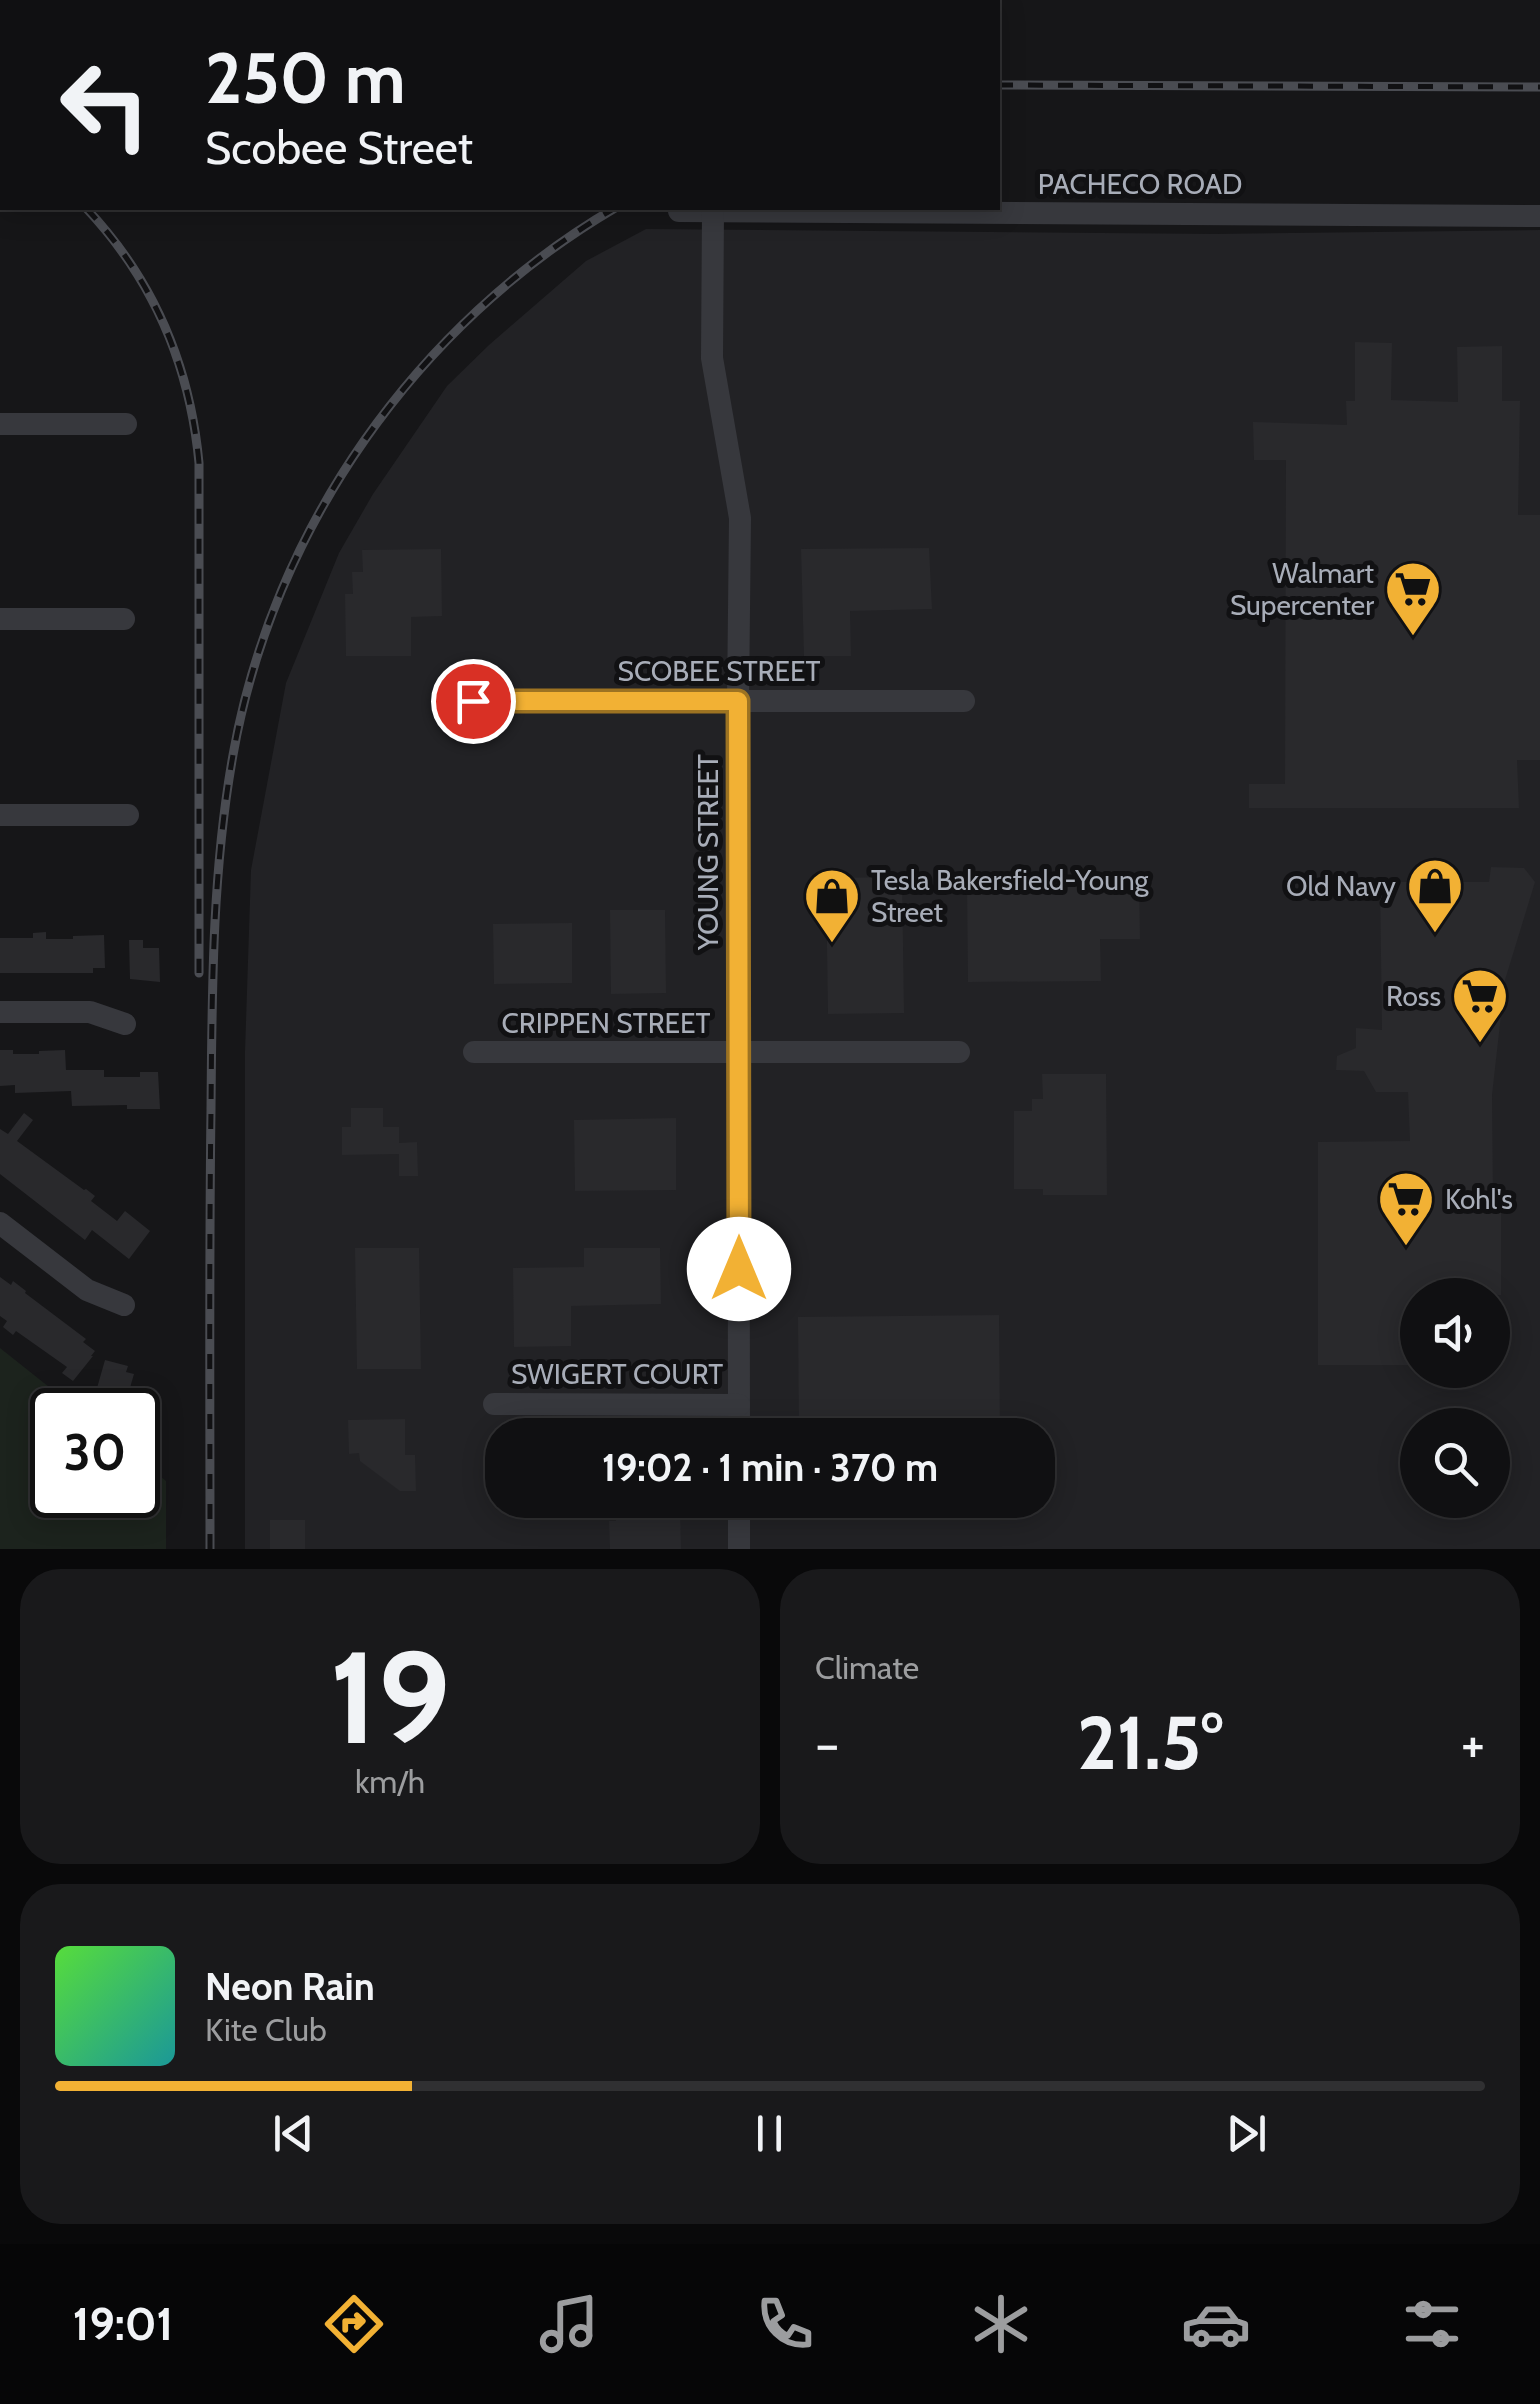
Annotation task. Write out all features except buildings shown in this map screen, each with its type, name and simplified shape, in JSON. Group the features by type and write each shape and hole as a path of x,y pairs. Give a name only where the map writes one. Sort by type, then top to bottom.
{"street":[{"name":"PACHECO ROAD","path":"679,211 1540,216"},
{"name":"YOUNG STREET","path":"713,211 712,358 740,518 739,1418"},
{"path":"0,424 126,424"},
{"path":"0,619 124,619"},
{"name":"SCOBEE STREET","path":"473,701 964,701"},
{"path":"0,814 128,815"},
{"path":"0,1012 90,1012 125,1024"},
{"name":"CRIPPEN STREET","path":"474,1052 959,1052"},
{"path":"0,1222 87,1290 124,1306"},
{"name":"SWIGERT COURT","path":"494,1404 739,1404"},
{"path":"738,1518 739,1549"}],"shaded area":[{"path":"646,229 1215,234 1540,230 1540,1549 245,1549 245,1052 251,870 286,683 339,553 373,494 447,386 586,261"},
{"path":"0,1348 50,1388 30,1388 30,1518 160,1518 160,1476 166,1481 166,1549 0,1549"}],"railway":[{"path":"1000,85 1540,87"},
{"path":"88,210 110,235 149,294 177,358 194,427 199,463 199,973"},
{"path":"210,1549 214,932 226,799 253,671 282,590 319,513 365,440 418,372 477,310 543,255 612,210"}],"place":[{"name":"Walmart Supercenter","path":"1413,638"},
{"name":"Old Navy","path":"1435,935"},
{"name":"Tesla Bakersfield-Young Street","path":"832,945"},
{"name":"Ross","path":"1480,1045"},
{"name":"Kohl's","path":"1406,1248"}],"route":[{"path":"473,701 738,701 739,1269"}]}
